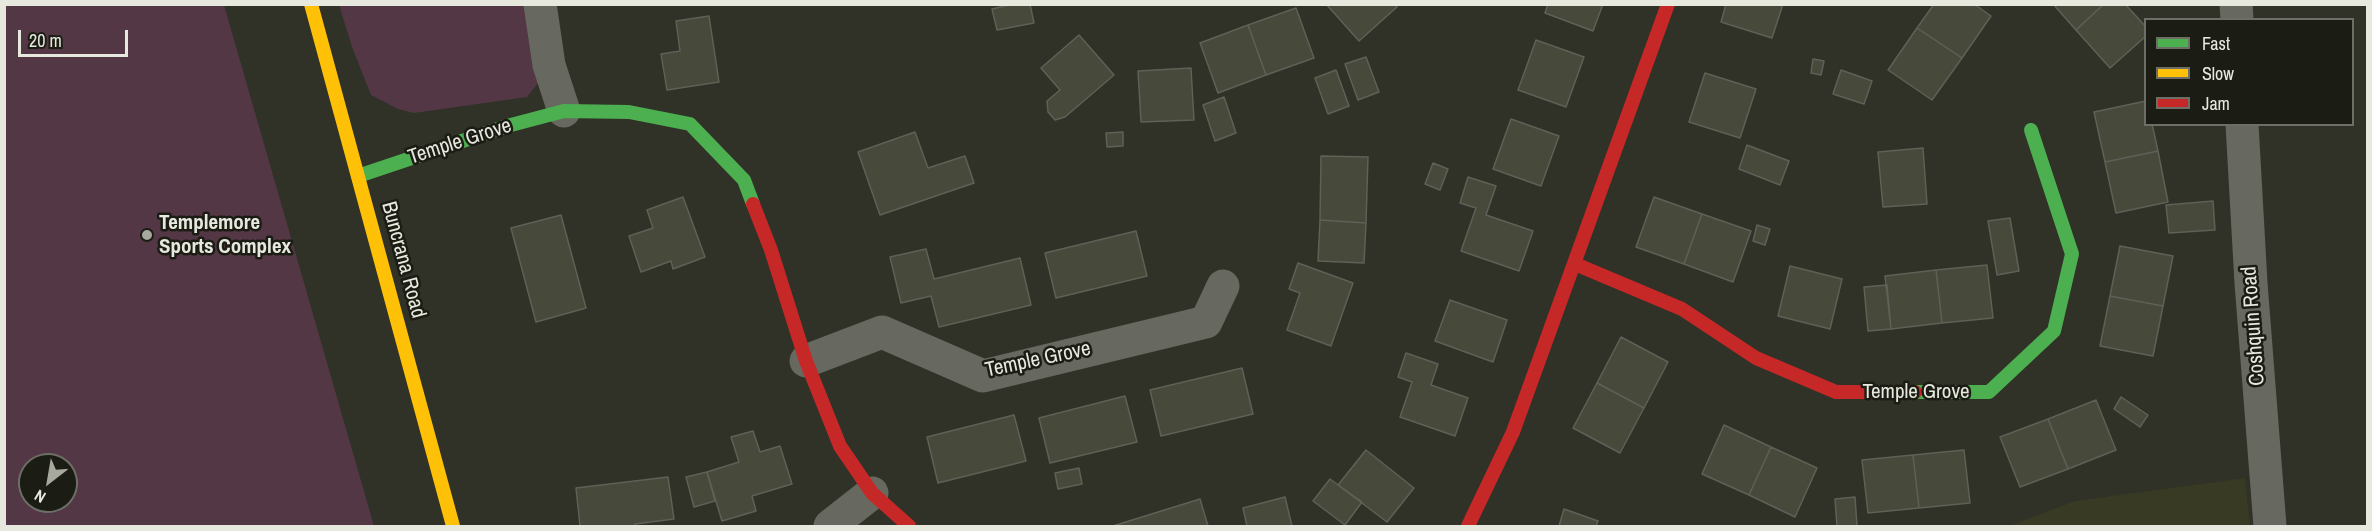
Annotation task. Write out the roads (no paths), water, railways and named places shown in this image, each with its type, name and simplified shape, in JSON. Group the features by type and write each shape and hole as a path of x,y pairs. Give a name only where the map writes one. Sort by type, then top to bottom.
{"main road":[{"name":"Buncrana Road","path":"311,4 453,526"},
{"path":"1468,526 1513,432 1668,4"},
{"name":"Temple Grove","path":"358,176 507,126 564,111 628,112 690,124 744,180 771,250 806,361 840,446 872,493 909,526"},
{"name":"Temple Grove","path":"1575,264 1682,309 1756,358 1836,392 1989,392 2054,331 2072,254 2031,130"}],"street":[{"path":"540,4 549,65 564,111"},
{"name":"Coshquin Road","path":"2242,126 2251,283 2270,526"},
{"name":"Temple Grove","path":"806,361 882,333 983,376 1206,322 1222,286"},
{"path":"830,526 872,493"}],"place":[{"name":"Templemore Sports Complex","path":"147,235"}]}
